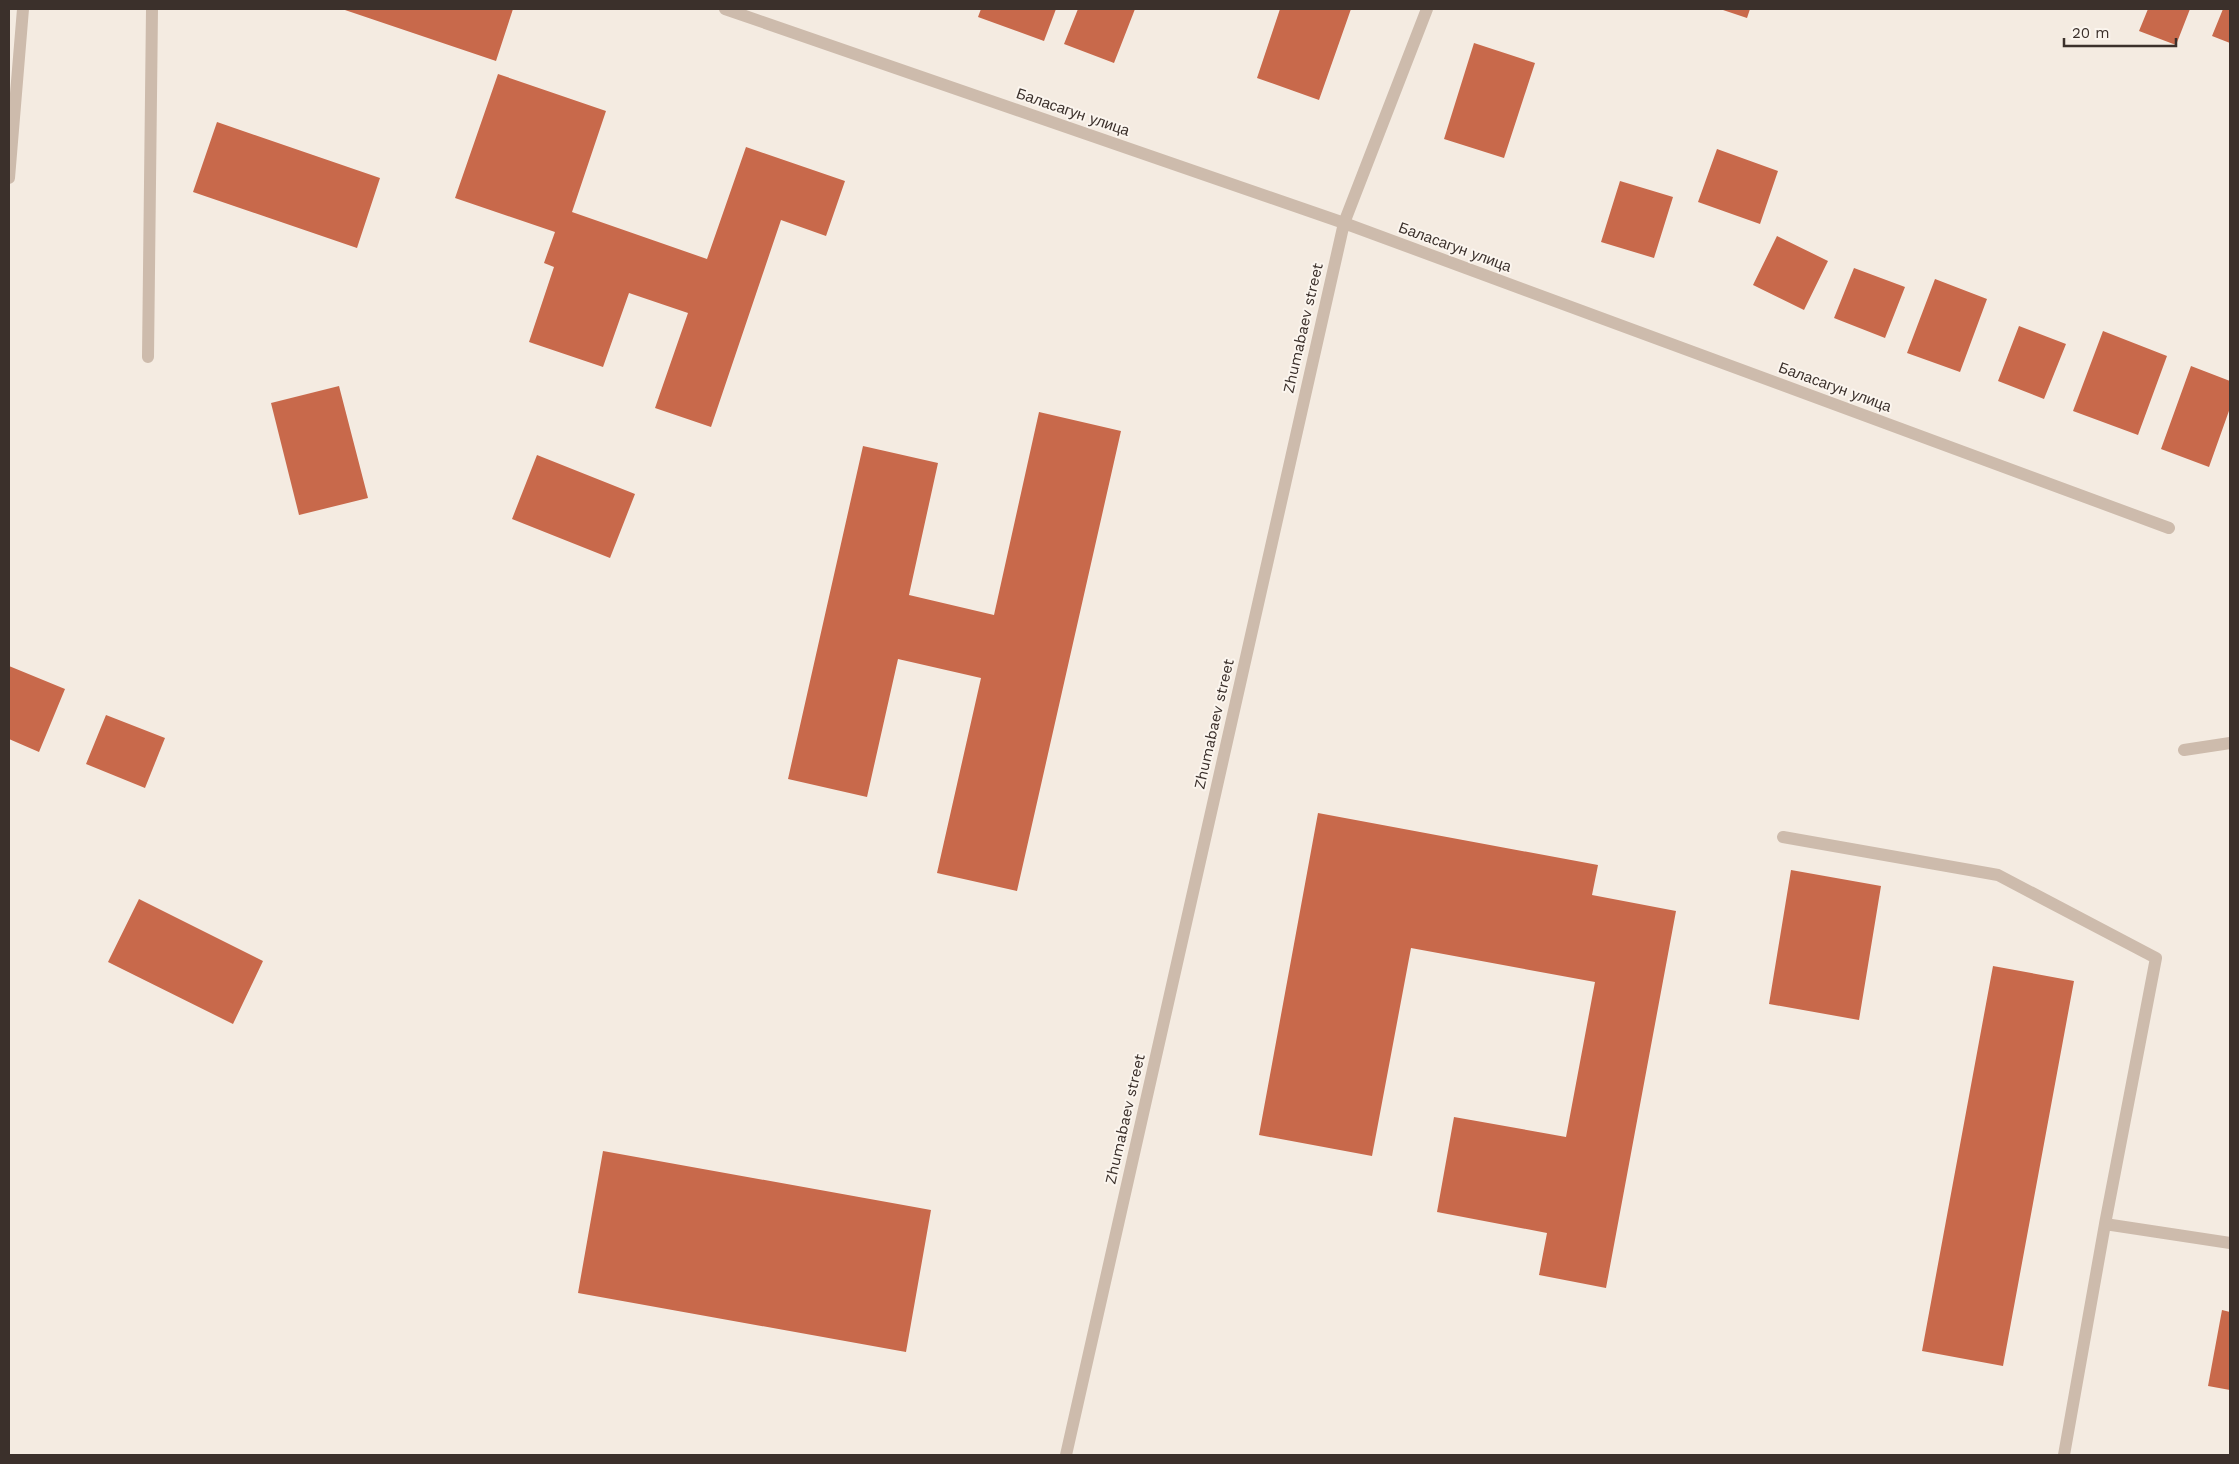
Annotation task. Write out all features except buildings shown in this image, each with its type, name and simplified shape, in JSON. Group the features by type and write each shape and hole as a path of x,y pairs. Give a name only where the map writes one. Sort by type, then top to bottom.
{"street":[{"path":"9,178 24,9"},
{"path":"148,357 152,9"},
{"name":"Баласагун улица","path":"725,9 1344,223 2169,528"},
{"name":"Zhumabaev street","path":"1066,1455 1344,223 1427,9"},
{"path":"2184,750 2230,743"},
{"path":"1783,837 1998,874 2156,958 2105,1224 2064,1455"},
{"path":"2105,1224 2230,1243"}]}
